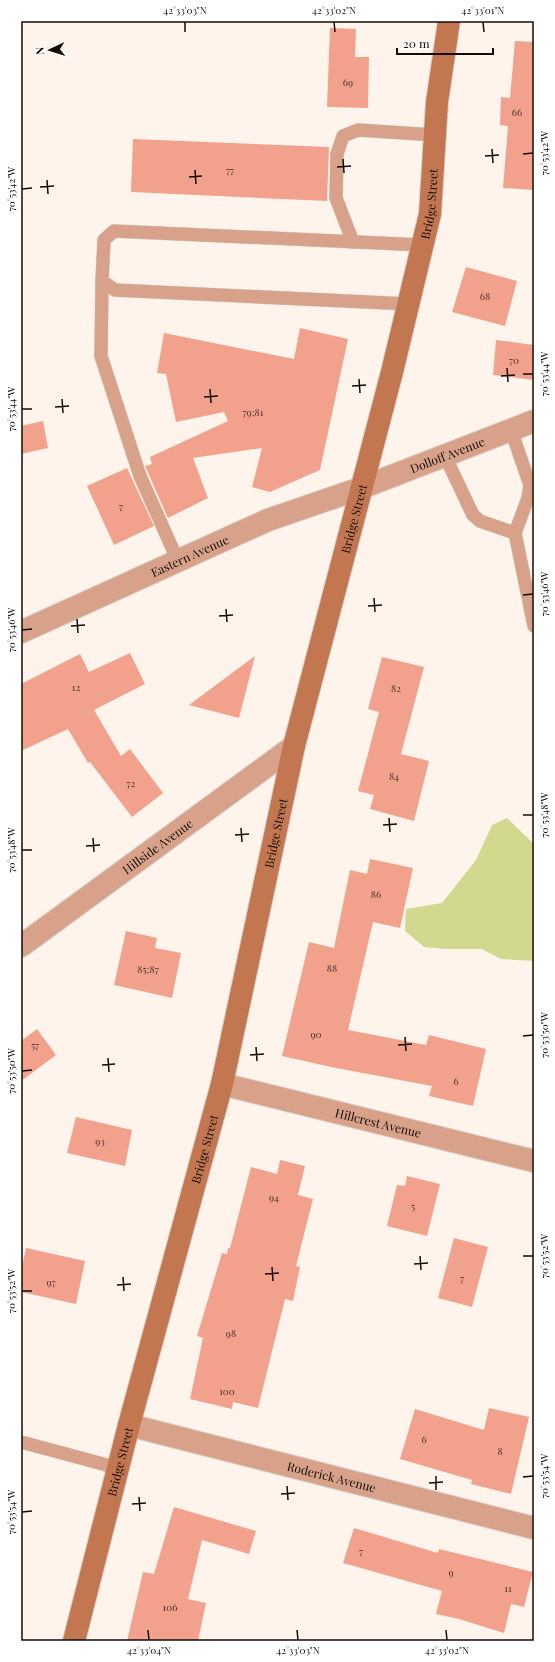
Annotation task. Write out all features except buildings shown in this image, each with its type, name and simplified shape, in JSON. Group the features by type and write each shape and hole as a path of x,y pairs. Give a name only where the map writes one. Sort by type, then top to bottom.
{"main road":[{"name":"Bridge Street","path":"74,1641 129,1425 222,1084 294,746 423,245 430,214 437,102 449,21"}],"street":[{"name":"Dolloff Avenue","path":"361,488 534,421"},
{"name":"Eastern Avenue","path":"21,632 268,520 361,488"},
{"name":"Hillside Avenue","path":"21,946 294,746"},
{"name":"Hillcrest Avenue","path":"222,1084 534,1161"},
{"name":"Roderick Avenue","path":"129,1425 534,1528"}],"lane":[{"path":"353,242 336,198 337,154 343,136 358,130 435,135"},
{"path":"178,561 140,476 101,356 104,240 114,231 423,245"},
{"path":"102,281 115,290 409,304"},
{"path":"511,430 530,486 528,498 515,533 534,626"},
{"path":"445,456 473,515 480,522 515,533"},
{"path":"21,1442 118,1468"}],"green space":[{"path":"507,818 534,844 534,961 501,959 482,949 446,949 424,947 405,931 406,909 442,903 476,860 492,825"}]}
